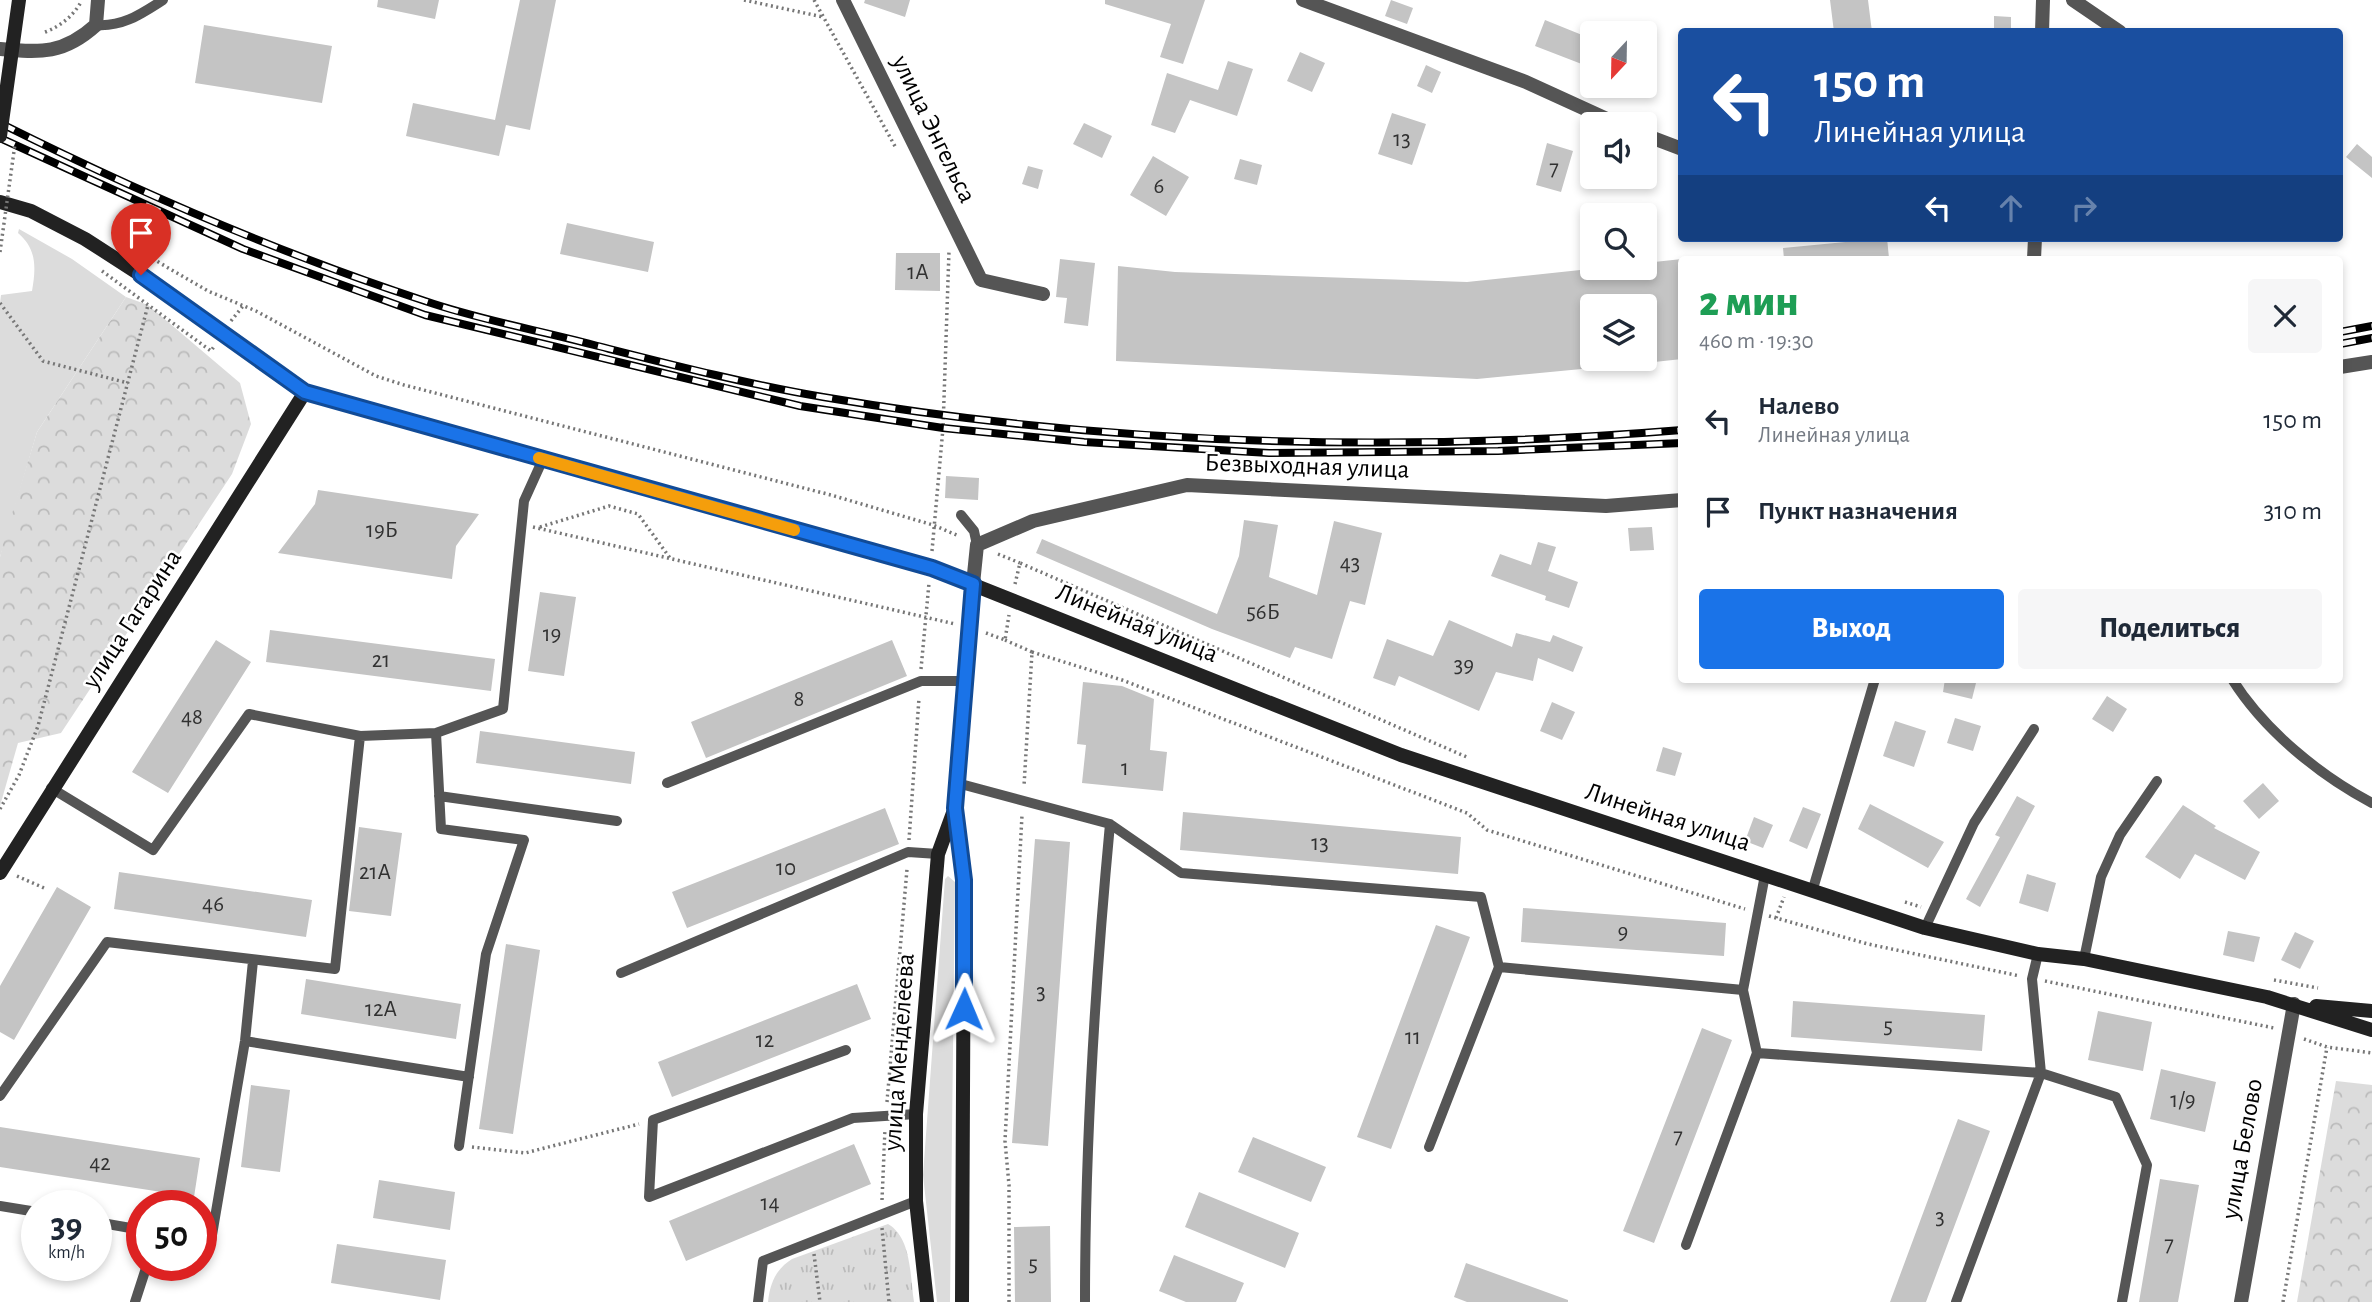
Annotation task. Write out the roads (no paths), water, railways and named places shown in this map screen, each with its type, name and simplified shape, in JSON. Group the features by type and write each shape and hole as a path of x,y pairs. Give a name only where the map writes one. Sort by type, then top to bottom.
{"main road":[{"path":"0,136 19,0"},
{"name":"Линейная улица","path":"0,202 31,211 107,253 305,392 932,568 1401,755 1925,928 2038,954 2084,959 2294,1004"},
{"name":"улица Гагарина","path":"1,871 51,788 305,392"},
{"name":"улица Менделеева","path":"962,1302 964,880 955,808 973,584"},
{"name":"улица Менделеева","path":"927,1302 916,1201 916,1114 938,854 955,808"},
{"path":"2294,1004 2372,1011"},
{"path":"2294,1004 2372,1030"}],"street":[{"path":"0,49 57,50 78,42 96,25 98,0"},
{"name":"улица Энгельса","path":"843,0 981,279 1043,294"},
{"path":"1303,0 1526,82 1592,112"},
{"path":"2042,28 2043,0"},
{"path":"2073,0 2114,28"},
{"path":"1657,140 1678,147"},
{"path":"2343,367 2372,362"},
{"name":"Безвыходная улица","path":"978,545 1033,521 1187,485 1606,506 1678,500"},
{"path":"973,584 978,545"},
{"name":"улица Белово","path":"2241,1302 2294,1004"}],"lane":[{"path":"96,25 111,26 130,21 163,0"},
{"path":"51,788 153,850 249,714 360,736 436,733 503,709 524,501 543,459"},
{"path":"961,514 974,531 978,545"},
{"path":"667,783 921,681 964,681"},
{"path":"1812,892 1874,683"},
{"path":"2234,683 2250,708 2347,790 2372,803"},
{"path":"1925,928 1973,823 2034,729"},
{"path":"436,733 441,829 524,840 486,954 459,1146"},
{"path":"0,1096 107,942 335,969 360,736"},
{"path":"2084,959 2101,877 2120,835 2157,781"},
{"path":"957,783 1110,824 1181,873 1480,897 1499,967 1429,1147"},
{"path":"439,796 617,821"},
{"path":"1085,1302 1085,1179 1093,1000 1110,824"},
{"path":"621,973 908,852 938,854"},
{"path":"1686,1245 1758,1054 1743,990 1765,875"},
{"path":"1956,1302 2041,1073 2032,979 2038,954"},
{"path":"217,1206 245,1041 253,961"},
{"path":"1499,967 1743,990"},
{"path":"245,1041 469,1077"},
{"path":"846,1050 653,1120 649,1197 853,1118 916,1114"},
{"path":"1758,1054 2041,1073 2116,1097 2147,1164 2122,1302"},
{"path":"758,1302 763,1261 916,1201"},
{"path":"0,1206 21,1209"},
{"path":"135,1302 142,1281"}],"railway":[{"path":"0,123 210,220 316,263 425,301 573,340 794,392 1036,426 1251,440 1467,441 1678,430"},
{"path":"0,138 243,249 425,315 800,406 943,428 1084,442 1269,453 1498,451 1678,443"},
{"path":"2343,331 2372,326"},
{"path":"2343,343 2372,338"}]}
